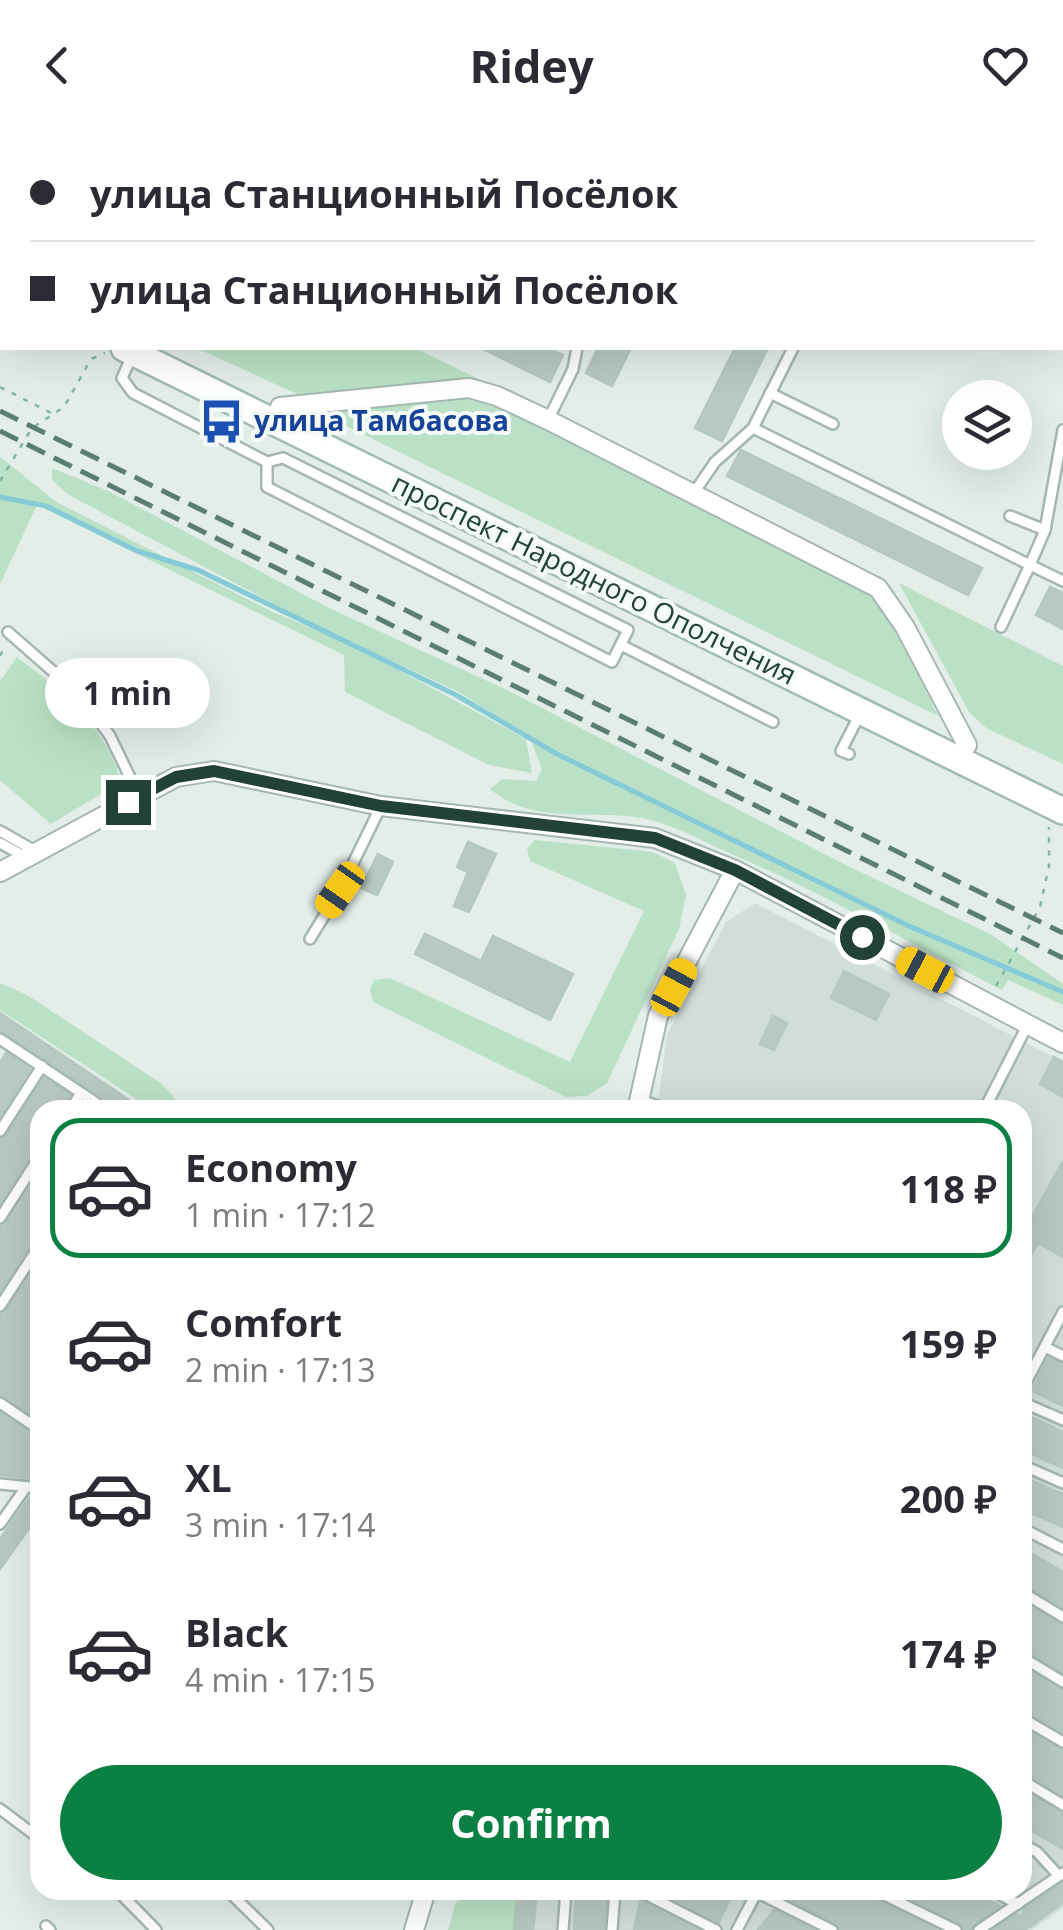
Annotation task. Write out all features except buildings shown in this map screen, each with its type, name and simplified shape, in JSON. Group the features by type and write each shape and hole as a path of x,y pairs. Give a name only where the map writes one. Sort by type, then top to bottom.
{"street":[{"name":"проспект Народного Ополчения","path":"138,351 280,407 1063,793"},
{"name":"проспект Народного Ополчения","path":"138,351 861,711 1057,816"},
{"path":"280,407 469,388 497,396 548,420 878,588 905,627 966,745"},
{"path":"0,872 176,777 214,771 381,806 655,838 735,870 1063,1042"},
{"path":"639,1100 658,1016 735,870"},
{"path":"414,1930 423,1900"}],"lane":[{"path":"548,420 574,369 574,350"},
{"path":"693,494 715,462 753,428 792,350"},
{"path":"138,351 122,378 133,393 267,462 283,458 628,630 612,662 267,487 267,462"},
{"path":"770,393 833,424"},
{"path":"753,428 1063,581"},
{"path":"1001,627 1045,530 1063,430"},
{"path":"1010,516 1045,530"},
{"path":"8,632 88,704 110,736 139,796"},
{"path":"620,645 772,722"},
{"path":"849,754 841,750 861,711"},
{"path":"310,939 381,806"},
{"path":"0,831 32,855"},
{"path":"0,843 32,855"},
{"path":"989,1100 1028,1024"},
{"path":"1,1041 92,1100"},
{"path":"0,1131 42,1066"},
{"path":"76,1100 81,1093"},
{"path":"0,1218 30,1172"},
{"path":"0,1306 30,1260"},
{"path":"1032,1371 1063,1312"},
{"path":"1045,1347 1063,1356"},
{"path":"0,1403 30,1423"},
{"path":"1032,1406 1063,1420"},
{"path":"1032,1469 1063,1483"},
{"path":"0,1484 30,1489"},
{"path":"0,1524 24,1490"},
{"path":"1032,1533 1063,1549"},
{"path":"1032,1598 1063,1617"},
{"path":"1032,1663 1063,1682"},
{"path":"1032,1724 1063,1742"},
{"path":"1032,1786 1063,1805"},
{"path":"0,1809 30,1832"},
{"path":"1032,1849 1061,1874 1032,1894"},
{"path":"126,1900 156,1930"},
{"path":"237,1900 268,1930"},
{"path":"563,1930 565,1900"},
{"path":"612,1930 614,1900"},
{"path":"656,1900 716,1930"},
{"path":"737,1930 752,1900"},
{"path":"774,1900 832,1930"},
{"path":"894,1900 956,1930"},
{"path":"1010,1900 1018,1904"},
{"path":"979,1930 1024,1900"}],"path":[{"path":"0,481 32,428 64,407 92,358 138,351"},
{"path":"0,387 51,414"},
{"path":"1001,976 1026,939 1040,907 1057,816"}],"shaded area":[{"path":"755,903 1063,1062 1063,1908 1032,1930 514,1930 516,1900 1032,1900 1032,1100 658,1100 667,1035 726,922"}],"green space":[{"path":"200,350 419,350 487,383 459,381 297,394"},
{"path":"467,396 497,405 868,592 894,624 938,716 334,420 341,408"},
{"path":"0,457 58,503 273,612 354,646 526,739 532,773 489,765 345,692 344,655 37,505 0,584"},
{"path":"52,468 108,491 331,609 507,690 846,865 992,935 1063,984 1063,1005 1008,980 1002,990 799,885 671,827 630,817 547,813 508,801 490,789 502,779 536,781 542,769 530,738 459,692 314,625 69,495 52,480"},
{"path":"899,583 1063,666 1063,764 986,728 969,712"},
{"path":"17,657 66,697 93,726 114,761 121,782 51,824 0,780 0,681"},
{"path":"535,840 653,852 675,863 686,895 679,929 607,1083 587,1096 566,1097 373,1002 370,989 374,980 390,978 570,1062 644,911 530,861 527,849"},
{"path":"0,983 27,995 162,1084 176,1100 138,1100 0,1010"},
{"path":"458,1900 516,1900 514,1930 448,1930"}],"waterway":[{"path":"0,497 46,506 137,551 198,570 456,695 557,754 909,926 1063,992"}],"railway":[{"path":"0,411 1063,933"},
{"path":"0,431 1063,958"}],"place":[{"name":"улица Тамбасова","path":"221,421"}],"route":[{"path":"128,802 176,777 214,771 381,806 655,838 684,846 735,870 862,937"}]}
